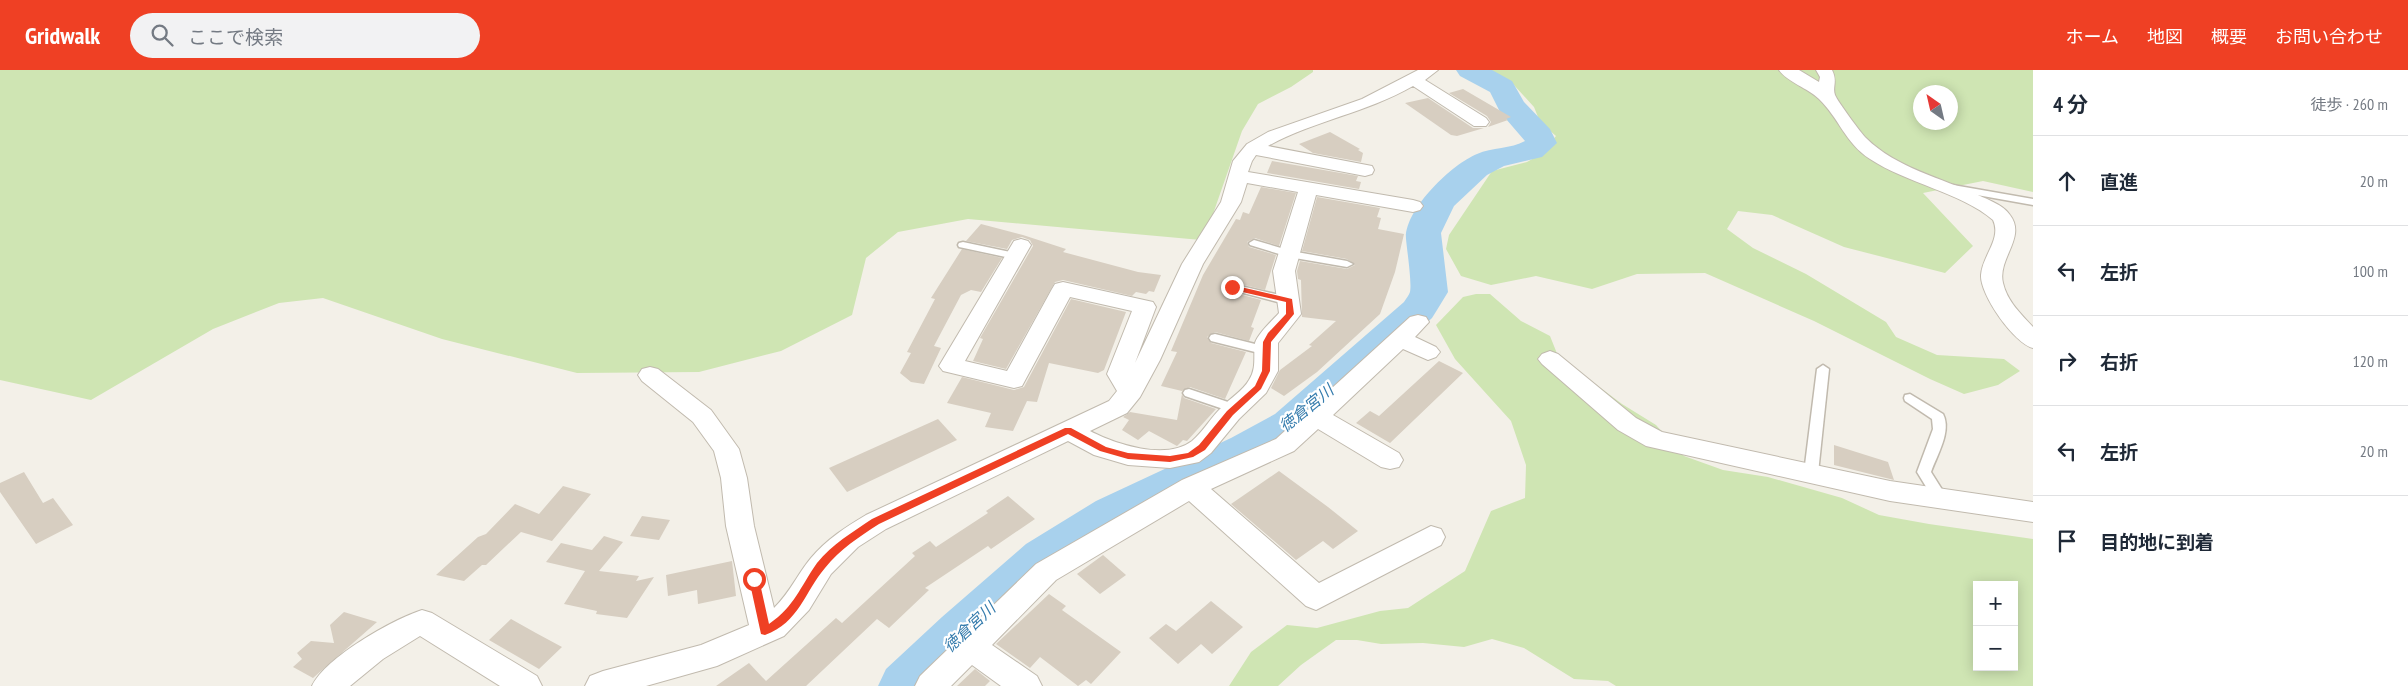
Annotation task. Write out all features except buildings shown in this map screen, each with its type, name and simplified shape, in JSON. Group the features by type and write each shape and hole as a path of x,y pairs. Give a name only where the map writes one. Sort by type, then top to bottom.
{"street":[{"path":"1787,70 1826,96 1856,138 1869,150 1892,164 2002,215 2006,224 2006,236 1995,257 1992,281 1997,294 2033,341"},
{"path":"1824,70 1828,77 1826,96"},
{"path":"601,686 706,656 774,627 800,602 821,566 848,539 884,518 1118,407 1132,391 1142,373 1167,316 1201,248 1231,202 1239,176 1240,161 1252,149 1271,138 1361,106 1422,74 1480,122"},
{"path":"1252,149 1364,170"},
{"path":"1239,176 1413,206"},
{"path":"1068,430 1103,449 1128,456 1181,458 1202,447 1234,409 1258,387 1266,371 1267,342 1271,334 1290,314 1284,274 1293,235 1305,208 1308,188"},
{"path":"1018,250 951,366 1014,380 1063,289 1145,307 1119,374 1123,383 1132,391"},
{"path":"932,686 1046,572 1191,488 1285,445 1410,331 1428,352"},
{"path":"1550,359 1627,424 1655,440 1941,500 2033,512"},
{"path":"650,374 702,416 726,449 734,478 740,526 765,631"},
{"path":"1317,417 1390,460"},
{"path":"1191,488 1316,598 1431,537"},
{"path":"328,686 406,628 422,622 526,686"},
{"path":"970,647 1026,686"}],"lane":[{"path":"1941,186 2033,202"},
{"path":"1254,243 1289,254 1347,264"},
{"path":"963,245 1018,250"},
{"path":"1232,287 1289,301"},
{"path":"1215,338 1267,351"},
{"path":"1811,473 1823,369"},
{"path":"1189,393 1234,409"},
{"path":"1910,398 1938,417 1940,429 1924,472 1941,500"}],"green space":[{"path":"0,70 1313,70 1313,72 1291,87 1258,104 1242,131 1206,234 1201,240 968,219 898,232 866,258 852,315 781,351 699,372 577,373 442,339 323,298 279,303 213,329 91,400 0,380"},
{"path":"1486,70 2033,70 2033,192 1983,181 1923,193 1973,246 1945,273 1844,247 1772,215 1738,211 1727,229 1753,248 1806,274 1886,322 1896,337 1937,355 2004,359 2020,371 1998,385 1964,394 1814,321 1705,273 1637,274 1592,289 1536,276 1491,285 1461,276 1446,249 1449,235 1492,171 1527,162 1541,154 1556,136 1540,122 1534,107 1513,84"},
{"path":"1476,294 1490,294 1521,321 1550,336 1558,356 1622,404 1656,425 1684,456 1723,470 1768,477 1842,498 1879,515 2033,539 2033,686 1616,686 1608,681 1574,679 1524,648 1492,639 1464,647 1423,643 1381,644 1357,640 1336,640 1301,665 1278,686 1229,686 1251,652 1287,625 1317,628 1380,611 1408,608 1465,571 1491,511 1525,498 1526,465 1511,421 1455,359 1436,325 1463,297"}],"waterway":[{"name":"徳倉宮川","path":"905,686 960,632 1043,558 1113,514 1247,449 1290,425 1418,310 1429,292 1423,233 1433,211 1452,187 1475,168 1498,157 1526,153 1541,143 1539,136 1511,106 1502,87 1470,70"}],"route":[{"path":"754,579 765,631 774,627 800,602 821,566 848,539 876,522 1068,430 1103,449 1128,456 1170,459 1190,455 1202,447 1230,413 1258,387 1266,371 1267,342 1271,334 1290,314 1289,301 1232,287"}]}
